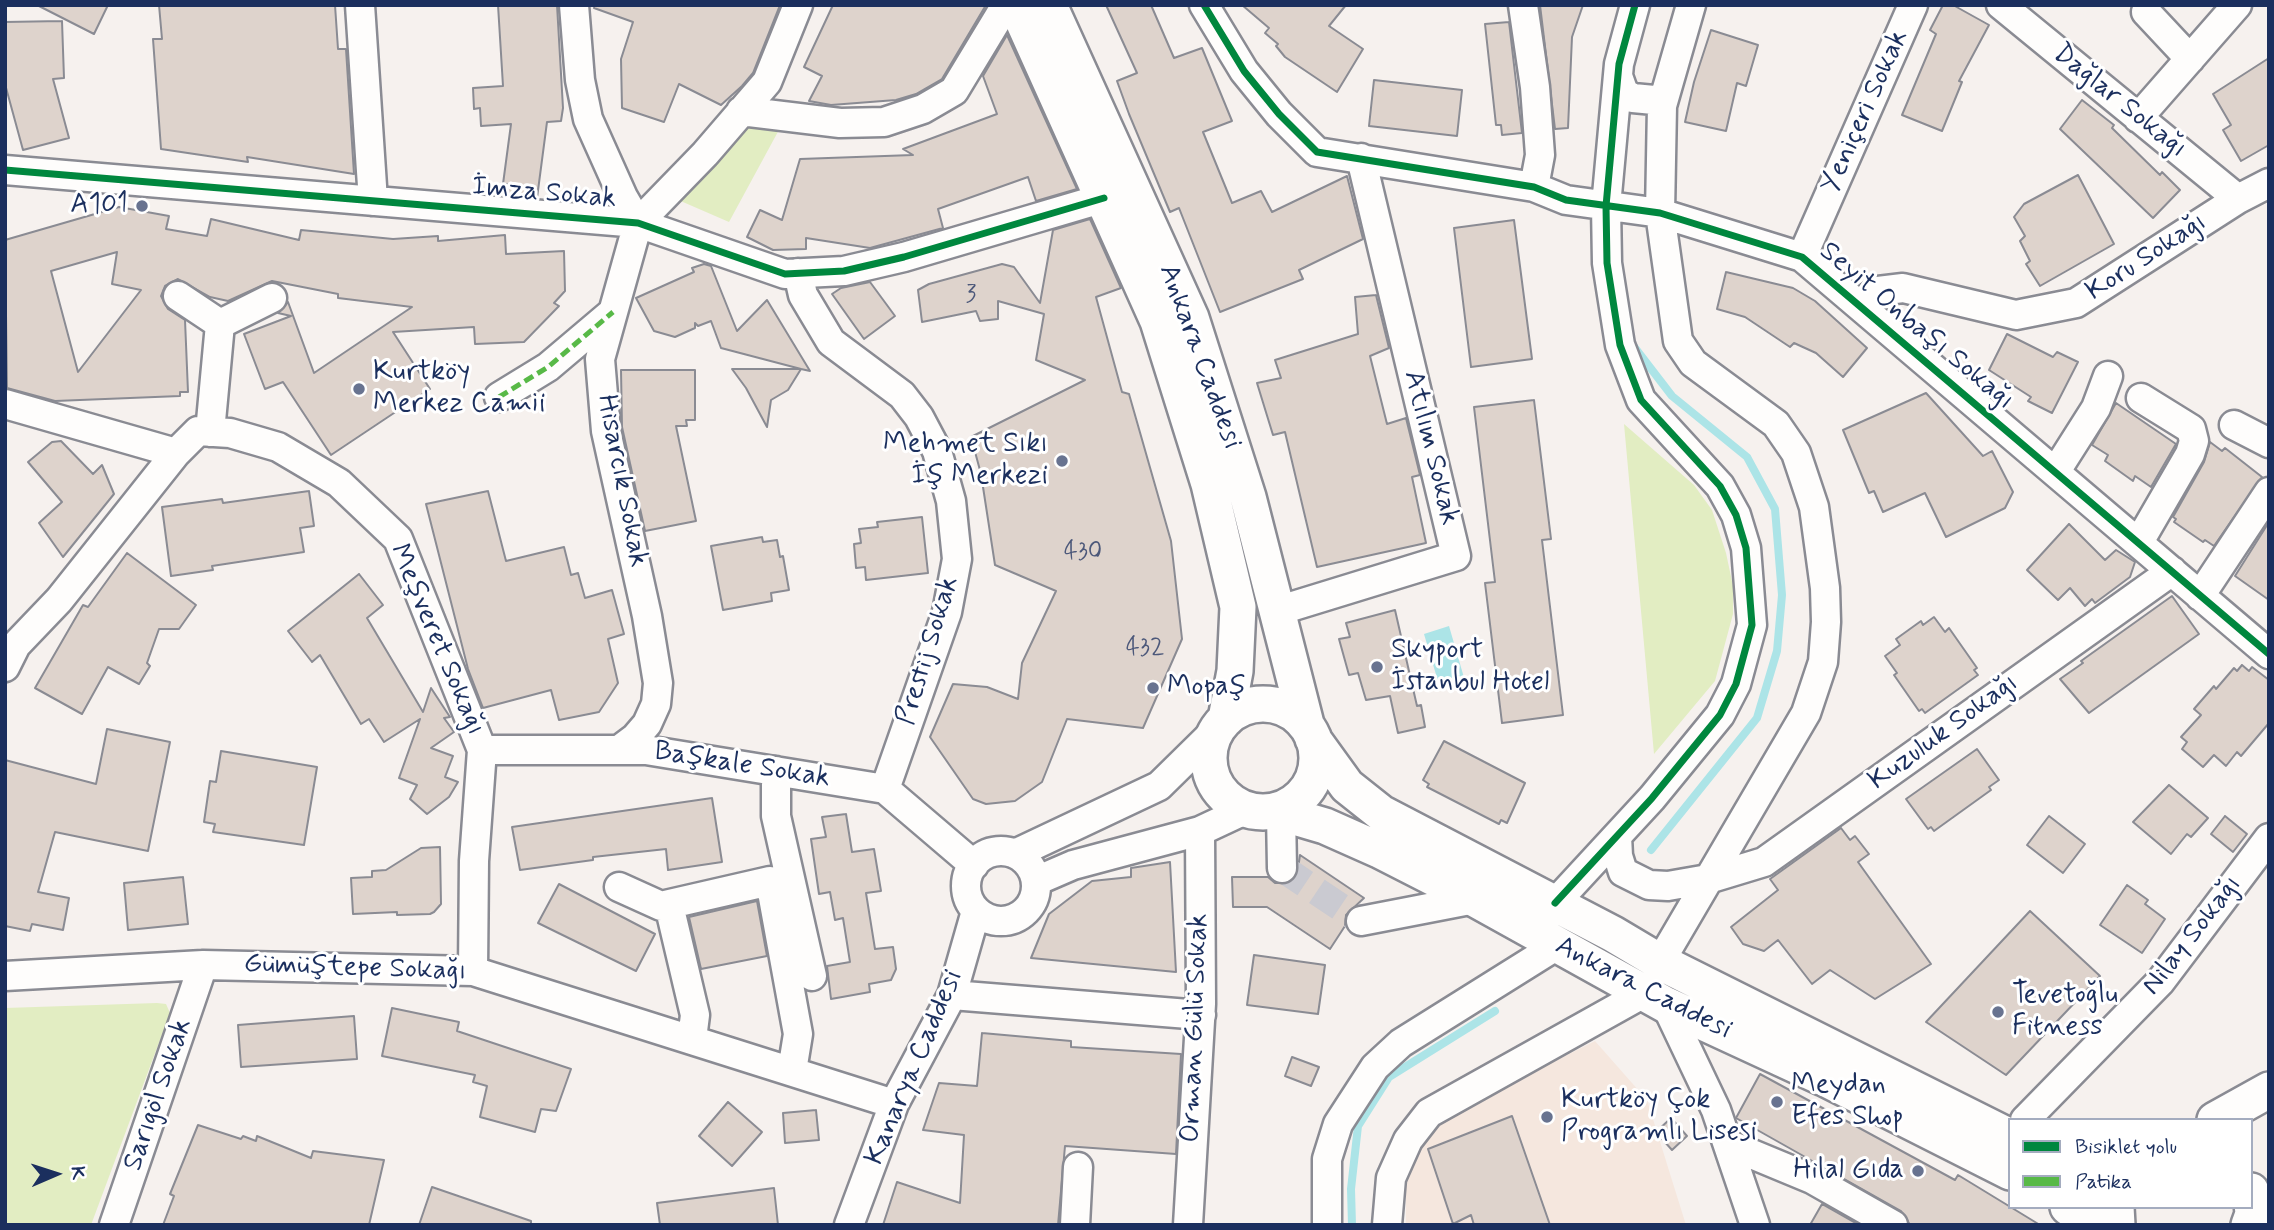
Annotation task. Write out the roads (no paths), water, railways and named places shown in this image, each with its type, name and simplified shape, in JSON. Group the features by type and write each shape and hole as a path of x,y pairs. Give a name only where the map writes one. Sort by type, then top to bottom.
{"main road":[{"name":"Ankara Caddesi","path":"1016,5 1158,321 1209,484 1238,607 1237,645 1222,723"},
{"name":"Ankara Caddesi","path":"1049,5 1191,318 1248,497 1309,731 1347,786 1381,813 1555,903 1660,962 2008,1130"},
{"path":"1261,703 1278,705 1309,731 1317,757 1314,775 1306,791 1291,804 1267,811 1224,795 1214,780 1209,762 1211,744 1222,723 1244,707 1261,703"},
{"name":"Ankara Caddesi","path":"1267,811 1347,835 1475,899 1655,999 1824,1078 2008,1171"},
{"path":"2219,1118 2269,1090"},
{"path":"2071,1209 2094,1225"}],"street":[{"path":"360,5 373,201"},
{"path":"574,5 580,80 588,119 623,197 638,223"},
{"name":"Hisarcık Sokak","path":"619,750 647,724 656,704 658,683 648,616 606,431 600,359 638,223 705,153 767,82 798,5"},
{"path":"741,111 840,123 884,122 923,109 954,91 1006,5"},
{"name":"Seyit Onbaşı Sokağı","path":"1204,5 1244,71 1279,114 1317,152 1534,187 1566,200 1660,213 1802,257 2200,596 2266,646"},
{"path":"1523,5 1535,87 1540,155 1534,187"},
{"path":"1555,903 1662,786 1728,701 1746,653 1752,625 1751,588 1743,537 1736,515 1720,485 1641,400 1619,345 1607,263 1606,206 1618,76 1635,5"},
{"path":"1660,962 1806,713 1822,662 1825,588 1814,507 1804,472 1787,437 1762,412 1693,363 1678,341 1660,213 1663,97 1691,5"},
{"name":"Yeniçeri Sokak","path":"1802,257 1913,5"},
{"name":"Dağlar Sokağı","path":"2001,5 2238,199"},
{"path":"2138,118 2237,5"},
{"path":"2146,12 2190,59"},
{"path":"1618,76 1624,93 1633,99 1654,100 1663,97"},
{"name":"Atılım Sokak","path":"1277,611 1456,556 1360,158"},
{"name":"İmza Sokak","path":"5,170 638,223 738,260 785,274 844,271 904,257 1104,198"},
{"name":"Koru Sokağı","path":"1857,304 1867,296 1890,288 1903,288 2016,315 2076,303 2238,199 2269,183"},
{"name":"Prestij Sokak","path":"798,274 803,295 831,342 893,387 919,417 937,451 951,501 957,559 947,612 885,789"},
{"path":"178,296 220,324"},
{"path":"220,324 272,298"},
{"path":"499,397 548,368 613,312"},
{"path":"5,667 16,645 59,600 176,453 198,431 210,432 220,324"},
{"path":"2056,471 2080,438 2096,408 2108,376"},
{"path":"2139,542 2190,454 2194,441 2191,429 2141,398"},
{"path":"5,404 176,453"},
{"path":"2234,425 2269,443"},
{"name":"Meşveret Sokağı","path":"210,432 230,433 278,447 339,483 398,539 482,750 474,861 473,971"},
{"path":"2200,596 2269,492"},
{"name":"Kuzuluk Sokağı","path":"1618,836 1618,856 1623,872 1649,885 1668,886 1708,879 1764,862 2172,571"},
{"path":"1015,854 1159,786 1222,723"},
{"name":"Başkale Sokak","path":"482,750 646,750 885,789"},
{"path":"776,771 776,816 812,976"},
{"path":"885,789 974,865"},
{"path":"1036,881 1073,866 1267,811 1282,868"},
{"name":"Orman Gülü Sokak","path":"1188,1225 1201,1015 1200,831"},
{"name":"Nilay Sokağı","path":"2027,1118 2160,982 2269,838"},
{"path":"995,852 1015,854 1025,860 1036,881 1032,903 1017,918 995,921 976,911 967,891 967,881 974,865 985,855 995,852"},
{"path":"619,887 661,906 770,881 797,1034 792,1071"},
{"path":"1361,921 1475,899"},
{"path":"669,905 695,1016 692,1039"},
{"name":"Kanarya Caddesi","path":"849,1225 894,1104 952,995 976,911"},
{"path":"1327,1225 1327,1159 1334,1136 1353,1097 1376,1067 1401,1043 1556,946"},
{"name":"Gümüştepe Sokağı","path":"5,976 203,965 473,971 894,1104"},
{"name":"Sarıgöl Sokak","path":"114,1225 203,965"},
{"path":"952,995 1201,1015"},
{"path":"1387,1225 1391,1178 1408,1140 1429,1113 1655,999 1730,1146 1755,1225"},
{"path":"1730,1146 1812,1179 1893,1225"},
{"path":"1075,1225 1078,1167"}],"water":[{"path":"1449,626 1465,681 1440,688 1424,634"}],"waterway":[{"path":"1632,344 1672,396 1747,457 1775,509 1782,595 1777,651 1757,718 1651,850"},
{"path":"1352,1225 1351,1189 1358,1126 1389,1077 1495,1011"}],"tunnel":[{"path":"1282,868 1361,921"}],"place":[{"name":"A101","path":"142,206"},
{"name":"Kurtköy Merkez Camii","path":"359,389"},
{"name":"Mehmet Sıkı İş Merkezi","path":"1062,461"},
{"name":"Skyport İstanbul Hotel","path":"1377,667"},
{"name":"Mopaş","path":"1153,688"},
{"name":"Tevetoğlu Fitness","path":"1998,1012"},
{"name":"Meydan Efes Shop","path":"1777,1102"},
{"name":"Kurtköy Çok Programlı Lisesi","path":"1547,1117"},
{"name":"Hilal Gıda","path":"1918,1171"}]}
